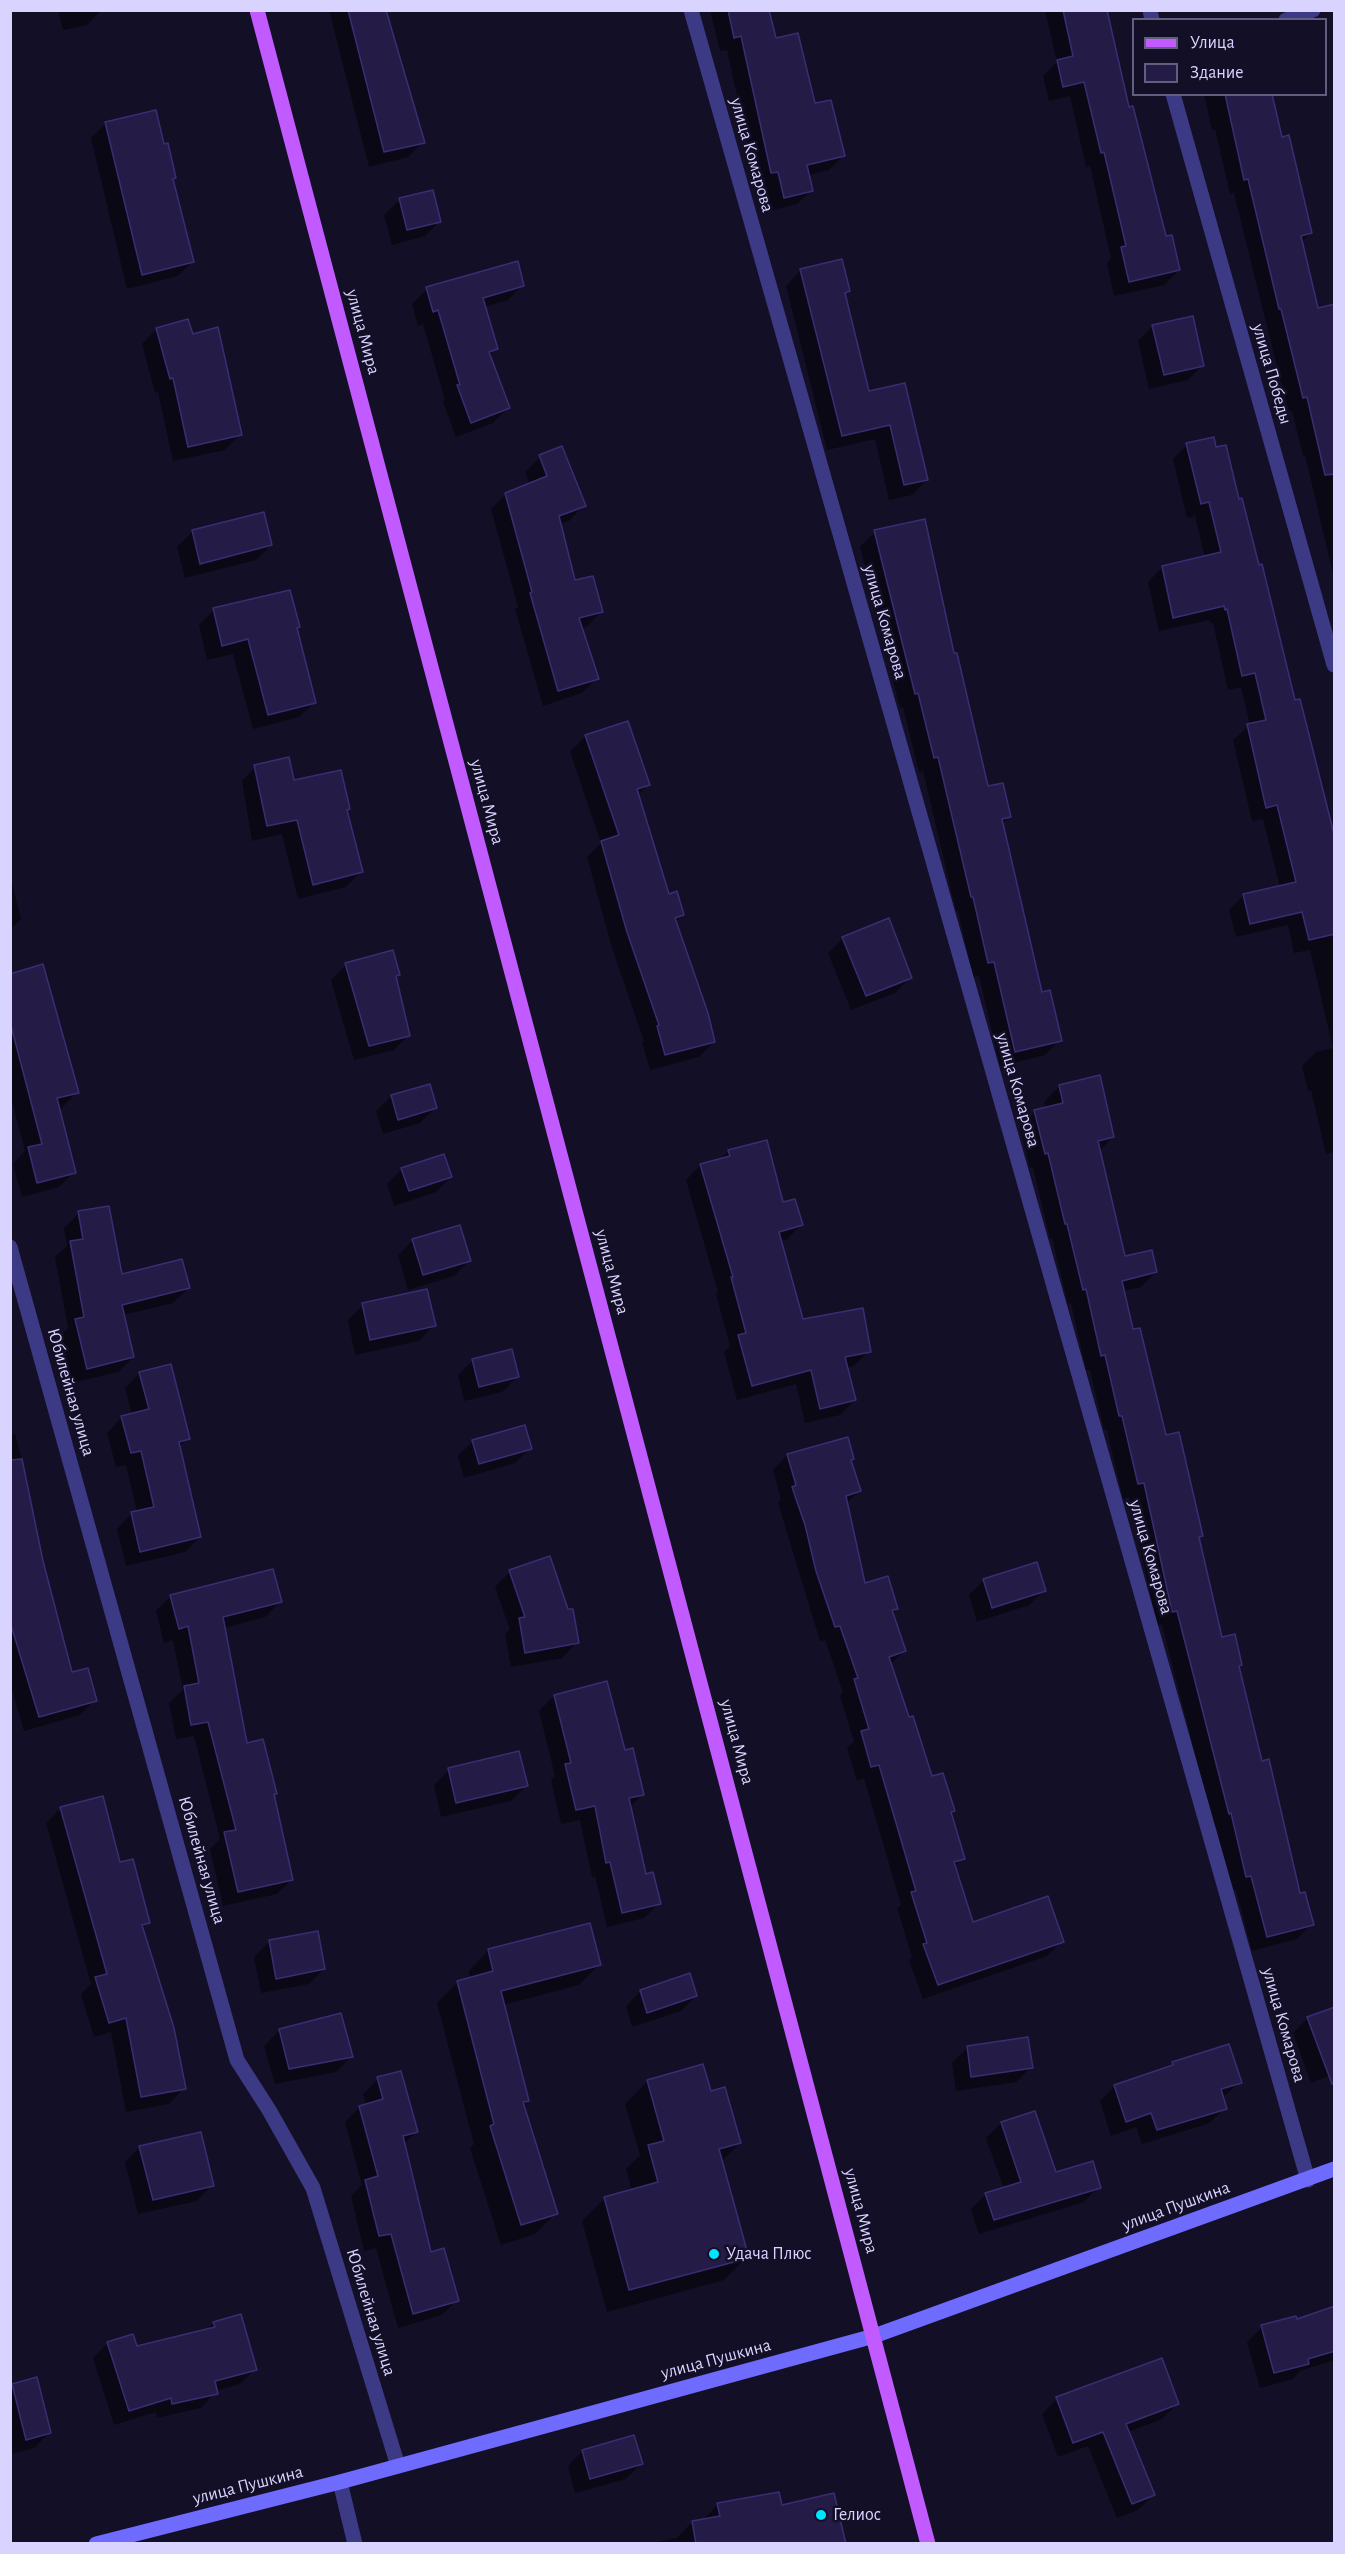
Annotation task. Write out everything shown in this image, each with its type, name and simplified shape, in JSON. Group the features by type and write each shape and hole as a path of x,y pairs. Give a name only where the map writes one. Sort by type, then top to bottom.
{"main road":[{"name":"улица Мира","path":"257,10 928,2544"}],"street":[{"name":"улица Комарова","path":"691,10 1308,2180"},
{"path":"1291,18 1313,10"},
{"name":"улица Победы","path":"1174,96 1335,665"},
{"name":"Юбилейная улица","path":"10,1248 237,2060 269,2110 313,2188 398,2466"},
{"name":"улица Пушкина","path":"96,2544 340,2482 874,2336 1335,2169"},
{"path":"340,2482 355,2544"}],"building":[{"path":"348,10 386,10 425,143 384,152"},
{"path":"728,10 769,10 776,38 798,33 815,103 831,100 845,156 807,165 813,191 784,198 778,172 771,173 741,36 734,38"},
{"path":"1063,10 1107,10 1129,107 1133,106 1166,236 1172,235 1180,270 1129,282 1121,247 1126,246 1104,152 1101,153 1084,82 1063,87 1057,60 1073,56"},
{"path":"1225,96 1272,96 1282,137 1289,135 1312,233 1301,236 1318,308 1335,304 1335,474 1325,475 1307,397 1303,398 1281,309 1279,309 1248,179 1244,180"},
{"path":"156,110 164,144 168,143 176,178 173,179 194,262 142,275 105,122"},
{"path":"433,190 441,222 407,230 399,198"},
{"path":"842,259 850,291 845,293 869,391 905,383 928,480 904,485 890,425 842,436 800,269"},
{"path":"518,261 524,286 483,298 498,349 489,352 510,408 471,423 457,385 460,385 438,310 433,312 426,287"},
{"path":"1193,316 1204,366 1164,375 1152,325"},
{"path":"188,319 193,334 218,327 242,435 188,447 173,378 170,379 156,328"},
{"path":"1214,437 1216,447 1226,445 1239,499 1242,498 1259,565 1262,564 1295,700 1300,699 1335,838 1335,934 1309,940 1302,912 1250,924 1243,894 1296,882 1277,805 1266,808 1247,724 1266,720 1255,673 1242,676 1227,609 1225,610 1224,606 1173,618 1162,566 1221,552 1209,502 1201,504 1186,443"},
{"path":"562,446 586,506 559,516 575,580 593,576 603,612 579,618 599,679 558,691 505,493 547,476 539,455"},
{"path":"264,512 272,545 200,564 192,530"},
{"path":"925,519 954,653 957,653 988,786 1003,783 1011,817 1002,819 1042,992 1050,990 1062,1041 1015,1052 994,962 988,963 938,757 934,758 918,693 915,694 874,530"},
{"path":"290,590 316,703 268,715 248,639 222,646 213,608"},
{"path":"628,721 650,785 637,789 669,894 677,891 684,915 675,918 708,1013 715,1042 665,1055 657,1026 659,1025 627,932 601,841 619,835 585,735"},
{"path":"289,757 294,780 341,770 350,809 347,810 363,872 313,885 297,820 267,826 254,765"},
{"path":"889,918 912,978 866,996 842,937"},
{"path":"393,950 400,975 396,976 410,1036 369,1046 345,963"},
{"path":"43,964 79,1093 57,1098 76,1173 37,1183 28,1147 42,1144 10,1022 10,974"},
{"path":"1100,1075 1114,1137 1098,1141 1125,1256 1152,1250 1157,1272 1122,1281 1133,1329 1140,1328 1166,1435 1179,1432 1203,1536 1199,1537 1222,1637 1235,1634 1242,1665 1239,1666 1262,1761 1269,1759 1300,1893 1305,1892 1314,1925 1267,1937 1251,1876 1246,1877 1177,1611 1172,1612 1144,1483 1138,1484 1122,1416 1119,1416 1105,1355 1101,1356 1086,1289 1083,1290 1048,1153 1045,1154 1034,1110 1063,1103 1059,1085"},
{"path":"430,1084 437,1108 398,1120 391,1095"},
{"path":"767,1140 783,1202 795,1199 803,1225 779,1232 803,1319 863,1308 871,1352 845,1357 856,1400 820,1409 811,1370 752,1386 738,1335 746,1333 731,1277 733,1277 700,1164 730,1156 728,1150"},
{"path":"444,1154 452,1177 409,1191 401,1168"},
{"path":"109,1206 122,1274 182,1259 190,1288 122,1305 134,1357 87,1369 75,1319 84,1317 70,1241 83,1239 78,1211"},
{"path":"460,1225 471,1261 423,1275 412,1239"},
{"path":"427,1289 436,1326 370,1340 362,1303"},
{"path":"512,1349 519,1377 479,1387 472,1359"},
{"path":"171,1364 190,1439 179,1442 201,1537 140,1552 131,1512 154,1507 141,1451 131,1453 121,1416 149,1409 139,1372"},
{"path":"525,1425 532,1449 479,1464 472,1440"},
{"path":"848,1437 854,1459 851,1460 861,1491 846,1496 865,1583 888,1576 898,1609 892,1610 906,1651 889,1657 909,1717 913,1716 932,1776 943,1773 955,1811 951,1812 965,1859 954,1862 973,1922 1048,1896 1064,1942 938,1985 923,1944 927,1943 911,1892 916,1891 879,1765 871,1767 861,1731 869,1729 854,1679 858,1678 840,1626 835,1627 792,1487 796,1485 787,1454"},
{"path":"22,1459 43,1561 72,1672 88,1668 97,1701 39,1717 10,1622 10,1460"},
{"path":"550,1556 568,1609 573,1609 579,1643 525,1653 519,1618 525,1617 509,1570"},
{"path":"1037,1562 1046,1591 992,1608 983,1579"},
{"path":"273,1569 282,1602 223,1617 247,1743 263,1739 277,1794 274,1794 293,1880 238,1892 224,1832 236,1830 208,1722 191,1725 184,1686 199,1683 188,1626 179,1629 170,1595"},
{"path":"607,1681 625,1750 633,1748 644,1795 629,1798 646,1874 653,1872 661,1904 622,1913 610,1862 606,1863 595,1806 576,1810 565,1764 571,1763 554,1695"},
{"path":"519,1751 528,1786 456,1803 448,1768"},
{"path":"103,1796 120,1862 133,1859 150,1923 142,1925 174,2028 186,2089 141,2097 126,2018 109,2023 95,1977 107,1974 60,1807"},
{"path":"590,1923 601,1965 501,1991 529,2101 523,2102 558,2214 521,2225 490,2126 494,2124 457,1981 493,1971 488,1949"},
{"path":"318,1931 325,1969 276,1979 269,1940"},
{"path":"690,1973 697,1996 647,2013 640,1990"},
{"path":"1335,2007 1335,2083 1332,2084 1307,2017"},
{"path":"341,2013 353,2057 289,2069 279,2029"},
{"path":"1028,2037 1033,2068 971,2077 967,2046"},
{"path":"1229,2044 1242,2083 1221,2089 1227,2109 1157,2130 1151,2113 1126,2122 1114,2085 1173,2065 1172,2062"},
{"path":"703,2064 711,2091 725,2087 741,2143 719,2149 749,2258 629,2290 604,2197 658,2182 648,2145 664,2141 647,2080"},
{"path":"401,2071 418,2132 403,2136 431,2252 444,2248 459,2301 413,2314 391,2234 379,2236 365,2180 378,2176 359,2106 383,2099 377,2077"},
{"path":"1035,2111 1056,2172 1093,2161 1101,2188 994,2220 985,2193 1021,2182 1001,2122"},
{"path":"201,2132 214,2186 153,2200 139,2146"},
{"path":"1335,2306 1335,2351 1308,2359 1309,2364 1274,2373 1261,2325 1296,2316 1297,2319"},
{"path":"241,2314 257,2370 215,2381 218,2394 172,2404 171,2398 129,2411 107,2342 133,2334 137,2346 215,2327 213,2322"},
{"path":"1162,2358 1179,2404 1126,2424 1155,2495 1132,2504 1103,2432 1073,2443 1056,2397"},
{"path":"37,2377 51,2433 26,2440 12,2384"},
{"path":"634,2435 643,2464 590,2479 582,2450"},
{"path":"779,2492 782,2505 834,2493 846,2544 696,2544 692,2521 720,2516 717,2503"}],"place":[{"name":"Удача Плюс","path":"714,2254"},
{"name":"Гелиос","path":"821,2515"}]}
